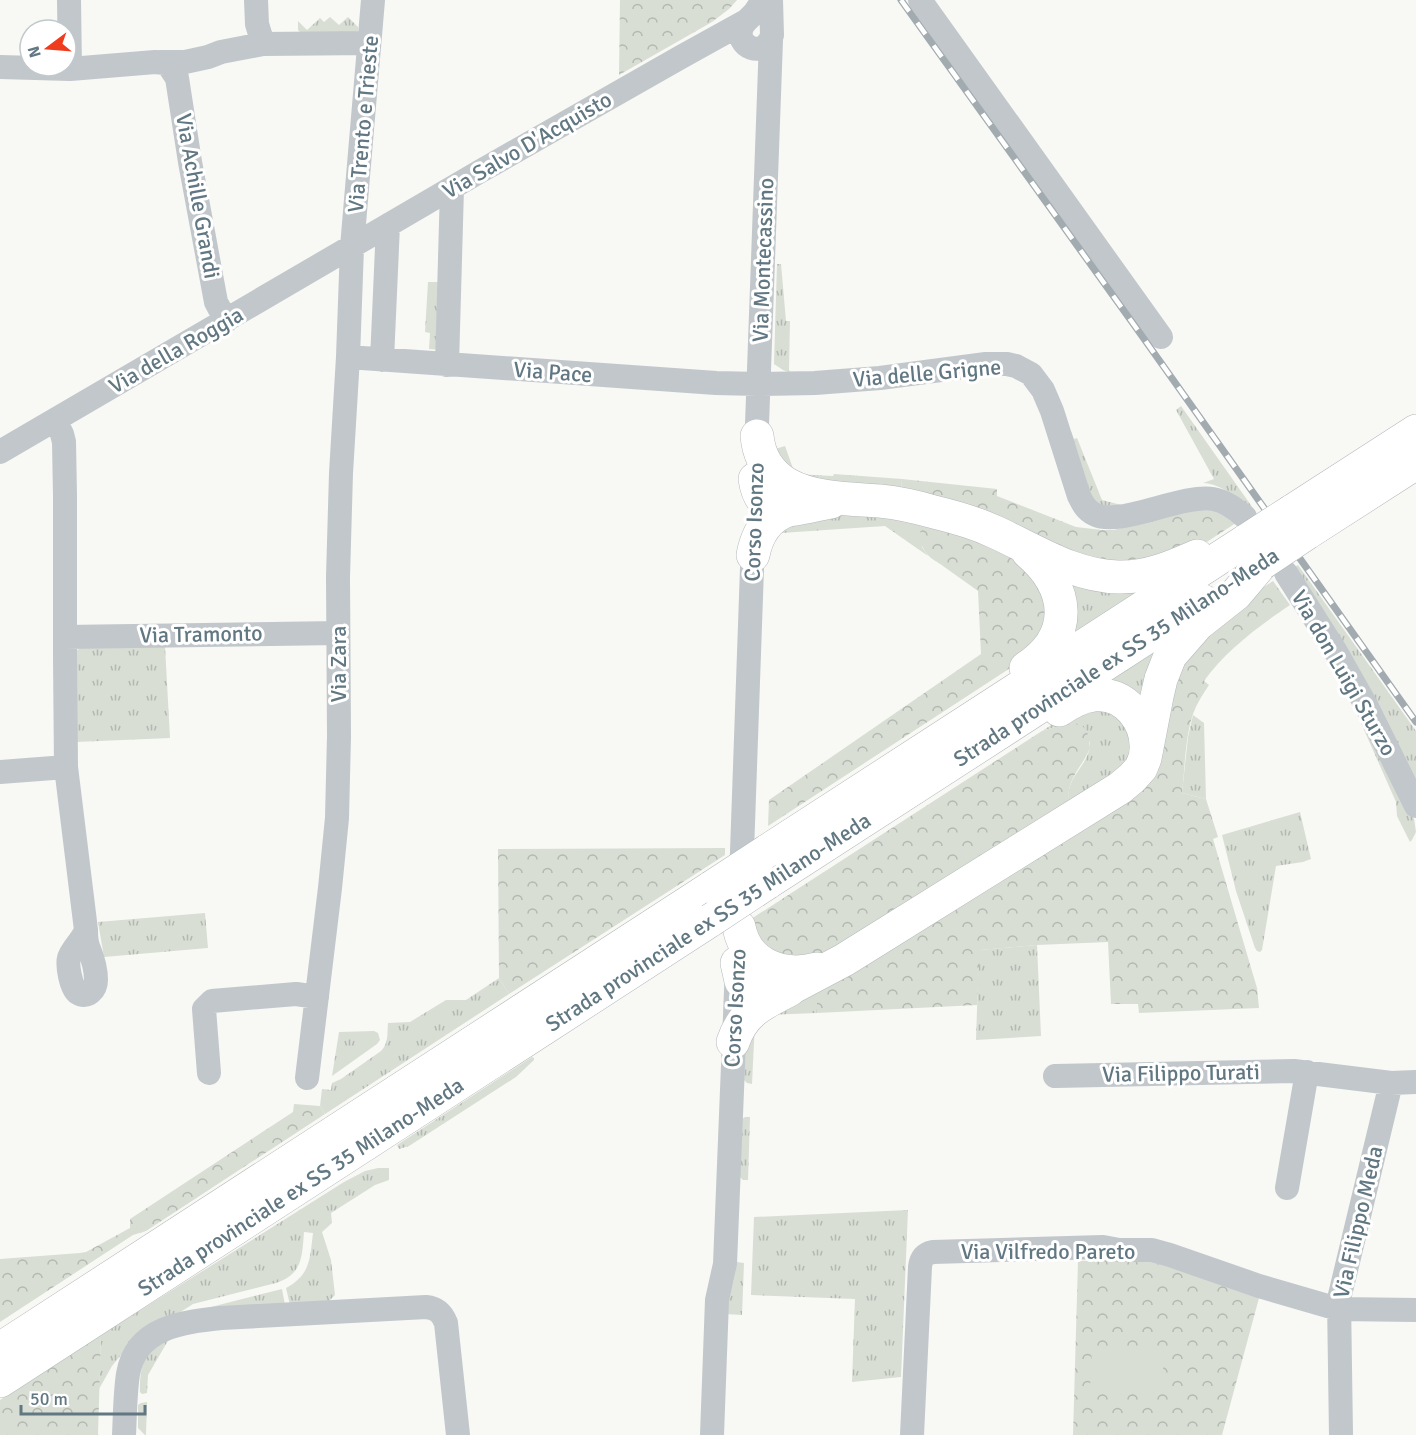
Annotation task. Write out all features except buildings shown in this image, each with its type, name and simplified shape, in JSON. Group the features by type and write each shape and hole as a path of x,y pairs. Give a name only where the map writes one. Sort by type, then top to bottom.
{"highway":[{"name":"Strada provinciale ex SS 35 Milano-Meda","path":"0,1381 725,923 766,884 963,740 1299,522 1416,431"},
{"path":"753,555 755,543 764,526 776,515 774,501 786,484 767,467 761,456 757,436"},
{"name":"Strada provinciale ex SS 35 Milano-Meda","path":"1299,522 1416,463"},
{"path":"733,1042 741,1023 769,1000 785,978 844,960 1120,788 1132,778 1141,768 1145,758 1161,679 1170,656 1198,624 1236,594 1260,548 1229,548 1204,553 1170,568 1142,576 1119,578 1075,570 974,523 928,510 882,501 834,498 774,501"},
{"path":"1010,538 1030,553 1052,578 1061,600 1060,625 1055,638 1045,652 996,688 968,718 963,740 986,745 1011,740 1073,702 1100,694 1118,699 1133,710 1144,730 1145,758"},
{"name":"Strada provinciale ex SS 35 Milano-Meda","path":"0,1349 767,851 963,740"},
{"path":"725,923 741,936 744,944 759,962 785,978"},
{"path":"738,978 750,990 759,992 780,991 785,978"}],"street":[{"path":"69,0 69,18"},
{"path":"254,45 257,24 256,0"},
{"name":"Via Trento e Trieste","path":"352,248 374,0"},
{"path":"747,21 763,0"},
{"path":"760,41 771,0"},
{"path":"920,0 1161,337"},
{"path":"747,21 757,17 766,21 760,41"},
{"name":"Via Salvo D'Acquisto","path":"352,248 452,188 747,21"},
{"name":"Via Salvo D'Acquisto","path":"703,45 727,40 760,41"},
{"name":"Via Montecassino","path":"757,436 769,85 767,69 760,57 760,41"},
{"path":"78,69 174,68 220,52 254,45 369,44"},
{"path":"0,67 18,68"},
{"name":"Via Achille Grandi","path":"174,68 216,302 226,321"},
{"path":"447,364 452,188"},
{"name":"Via Trento e Trieste","path":"382,360 388,225"},
{"name":"Via della Roggia","path":"0,452 352,248"},
{"name":"Via Zara","path":"307,1078 337,818 339,519 352,248"},
{"name":"Via Pace","path":"348,357 758,384"},
{"name":"Via delle Grigne","path":"758,384 880,378 986,364 1016,366 1030,374 1043,390 1079,496 1087,509 1101,517 1120,516 1184,500 1199,498 1220,501 1233,508 1260,548"},
{"path":"55,420 64,442 66,767 86,930"},
{"name":"Corso Isonzo","path":"757,436 774,501"},
{"name":"Via don Luigi Sturzo","path":"1260,548 1335,652 1367,706 1416,806"},
{"name":"Corso Isonzo","path":"712,1435 717,1300 725,1264 733,1042 738,978 725,923 753,555"},
{"name":"Via Tramonto","path":"65,637 338,633"},
{"path":"0,772 66,767"},
{"path":"208,1073 204,1009 212,1001 296,994 317,997"},
{"name":"Via Filippo Turati","path":"1055,1076 1282,1071 1391,1083 1416,1082"},
{"path":"1287,1188 1307,1072"},
{"name":"Via Filippo Meda","path":"1341,1435 1339,1299 1391,1083"},
{"name":"Via Vilfredo Pareto","path":"912,1435 920,1267 923,1257 933,1252 1103,1247 1119,1250 1152,1250 1259,1286 1338,1309 1416,1310"},
{"path":"124,1435 128,1372 132,1360 145,1341 166,1328 221,1318 433,1308 443,1316 446,1323 458,1435"}],"green space":[{"path":"620,0 737,0 712,22 619,75"},
{"path":"330,17 339,25 348,17 358,27 358,31 355,33 300,32 298,30 298,21 307,30 320,18 324,22"},
{"path":"777,264 781,264 786,321 790,321 789,370 791,373 774,364"},
{"path":"428,282 444,282 441,350 429,349 430,333 425,332"},
{"path":"1181,406 1255,511 1253,512 1224,489 1203,483 1214,479 1176,410"},
{"path":"1071,431 1074,439 1077,438 1102,500 1125,506 1094,504 1071,440"},
{"path":"785,446 795,474 833,476 834,474 902,479 901,493 799,482 775,449"},
{"path":"902,479 997,489 997,496 1076,527 1114,530 1181,511 1221,510 1236,523 1199,547 1111,570 901,493"},
{"path":"826,512 936,523 922,547 928,556 885,526 781,533 773,529"},
{"path":"926,524 1013,552 1055,613 1024,659 768,826 769,800 981,654 978,591 927,554 920,539 921,531"},
{"path":"1298,565 1416,731 1416,786 1293,568"},
{"path":"1058,570 1146,587 1065,638"},
{"path":"1273,581 1290,605 1233,649 1204,681 1209,685 1196,706 1190,723 1182,793 1206,799 1218,837 1213,839 1257,988 1259,1008 1139,1013 1138,1004 1111,1004 1108,942 980,950 977,1005 817,1013 817,987 1120,802 1169,681 1234,606"},
{"path":"165,646 170,738 76,742 75,652 81,647"},
{"path":"1160,647 1149,699 1104,684"},
{"path":"1076,709 1125,713 1134,759 1071,806 1069,788 1086,759 1090,742 1068,723 1042,731"},
{"path":"1193,715 1204,723 1206,799 1182,793 1188,737"},
{"path":"1068,723 1083,726 1089,737 1090,748 1071,783 1069,798 1071,806 860,937 805,962 764,952 751,919 1042,731"},
{"path":"1361,723 1366,724 1410,809 1416,832 1410,842 1397,816 1396,802"},
{"path":"1300,812 1311,859 1276,866 1260,952 1255,948 1236,891 1222,835"},
{"path":"725,848 725,855 509,994 499,978 498,849"},
{"path":"205,913 208,948 104,957 98,922"},
{"path":"1037,945 1041,1036 976,1040 979,950"},
{"path":"499,978 509,994 325,1114 320,1106 322,1089 331,1090 332,1083 384,1048 388,1023 410,1022 446,1000 466,1000"},
{"path":"817,987 817,1013 766,1015"},
{"path":"755,1021 752,1084 744,1080 746,1037"},
{"path":"374,1031 378,1033 380,1040 377,1044 332,1076 339,1032"},
{"path":"532,1057 534,1060 516,1077 409,1146 399,1149 397,1145"},
{"path":"294,1104 320,1106 325,1114 146,1231 133,1235 0,1322 0,1259 86,1252 130,1228 130,1219 293,1112"},
{"path":"750,1117 748,1180 740,1177 742,1119"},
{"path":"389,1168 389,1180 375,1185 331,1213 332,1223 322,1232 331,1260 335,1295 327,1303 290,1305 286,1288 305,1271 310,1258 313,1233 304,1232 299,1263 291,1275 276,1283 193,1304 129,1345 112,1366 99,1389 101,1335 344,1182 365,1171"},
{"path":"908,1210 901,1377 852,1382 855,1299 751,1295 754,1217"},
{"path":"1148,1259 1259,1298 1222,1435 1073,1435 1078,1261"},
{"path":"737,1262 744,1263 742,1315 726,1314"},
{"path":"282,1289 285,1305 203,1309"},
{"path":"101,1335 98,1435 0,1435 0,1400"},
{"path":"169,1339 148,1375 147,1393 142,1394 140,1392 141,1375 145,1359 152,1350"},
{"path":"1092,1346 1164,1350 1162,1393 1090,1389"},
{"path":"147,1402 145,1435 138,1428 138,1405"}],"railway":[{"path":"901,0 1416,722"}]}
